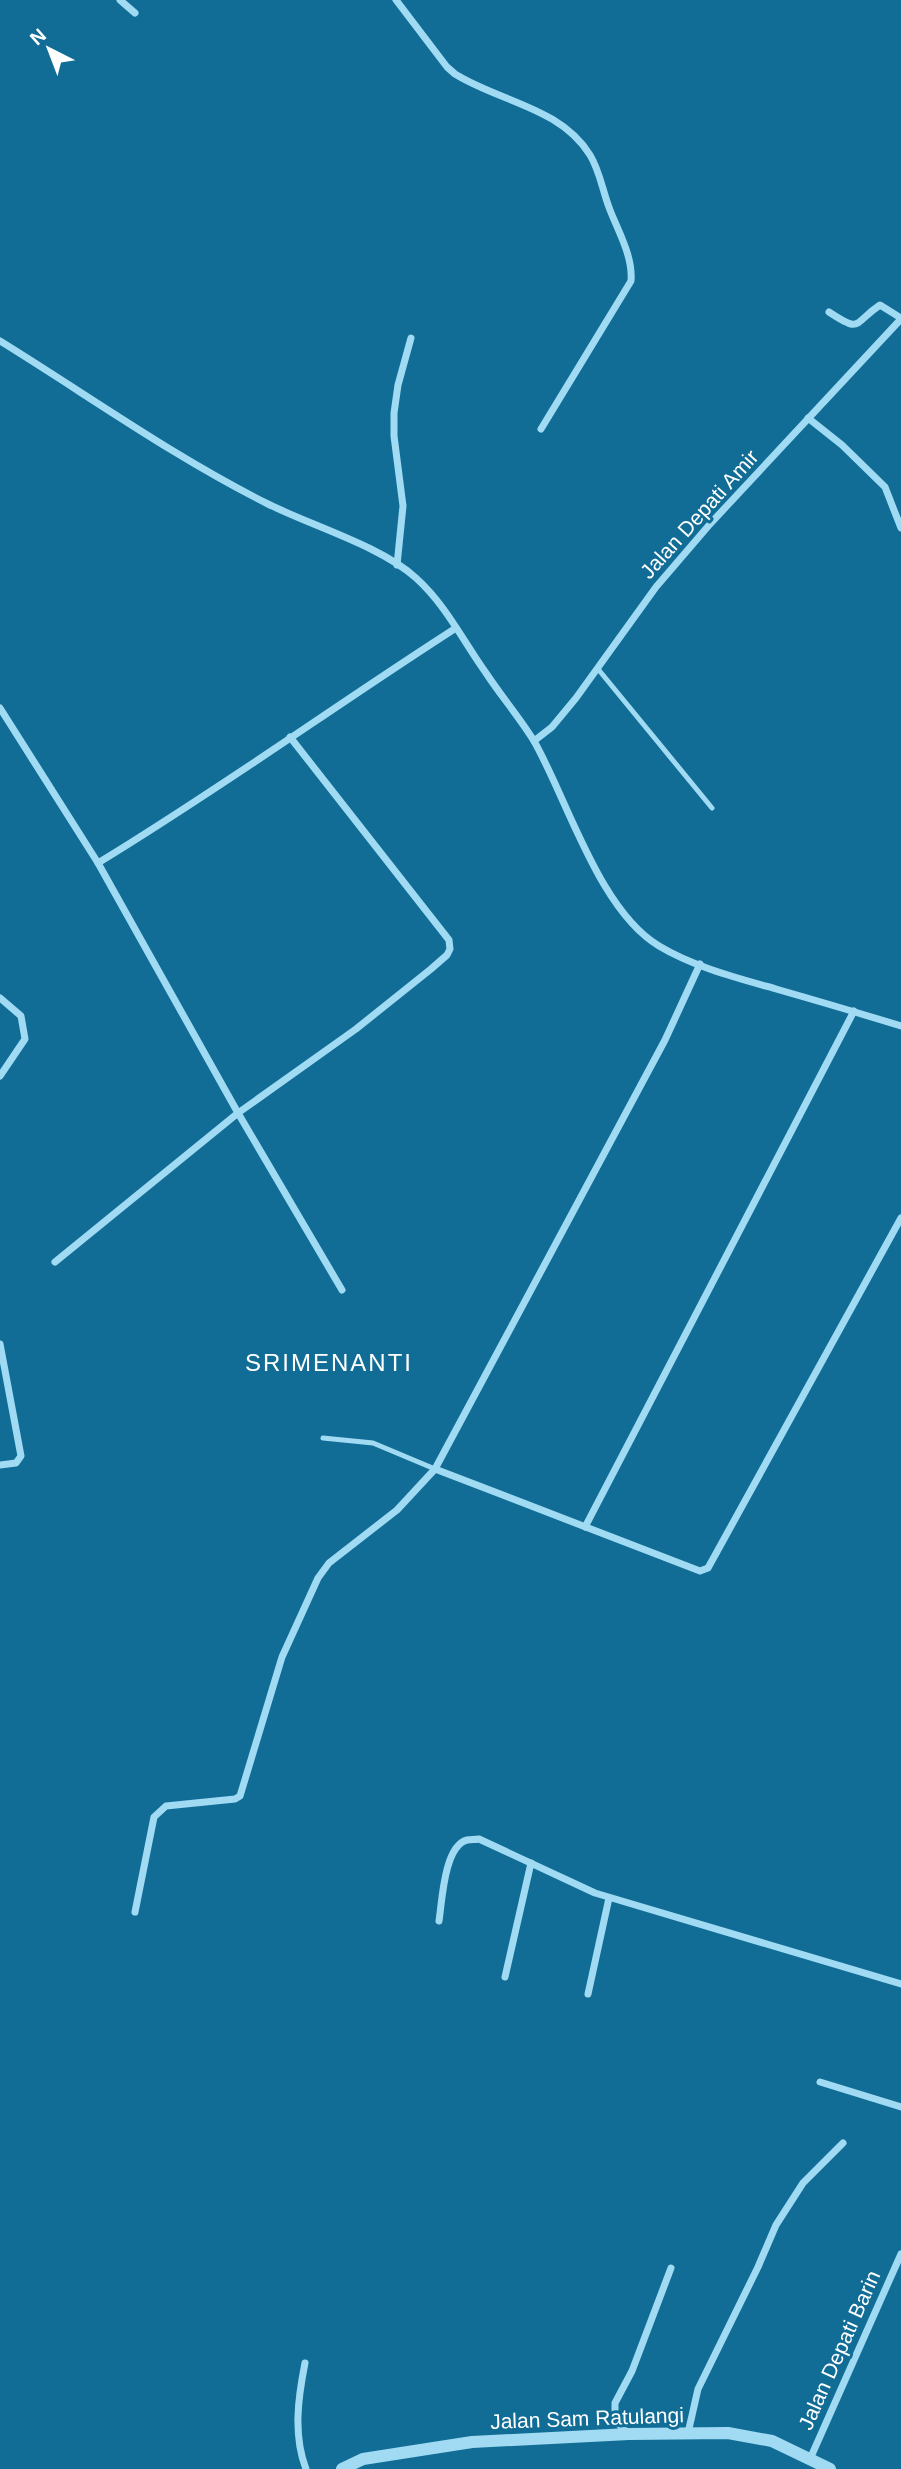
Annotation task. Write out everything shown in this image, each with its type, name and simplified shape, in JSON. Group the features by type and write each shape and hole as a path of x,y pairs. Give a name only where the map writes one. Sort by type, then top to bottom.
{"street":[{"path":"120,0 135,13"},
{"path":"396,0 455,74 523,103 568,129 580,141 592,158 630,263 631,281 541,429"},
{"path":"829,312 850,326 854,326 880,305 901,319"},
{"name":"Jalan Depati Amir","path":"534,741 552,727 598,669 656,587 901,319"},
{"path":"397,565 403,506 394,436 394,412 398,385 411,338"},
{"path":"0,341 144,435 268,504 352,541 414,576 439,601 534,741 571,820 614,899 633,925 659,946 734,977 901,1026"},
{"path":"808,418 842,445 886,488 901,528"},
{"path":"98,863 150,832 456,628"},
{"path":"0,708 98,863 238,1113 342,1290"},
{"path":"55,1262 238,1113 356,1029 431,969 450,949 449,940 290,737"},
{"path":"135,1912 154,1816 166,1806 235,1800 240,1796 282,1657 318,1578 328,1563 397,1510 435,1469 665,1040 700,964"},
{"path":"0,998 21,1016 25,1039 0,1076"},
{"path":"585,1527 854,1011"},
{"path":"435,1469 700,1571 708,1568 901,1218"},
{"path":"0,1344 21,1456 16,1463 0,1465"},
{"path":"439,1921 451,1858 461,1843 479,1839 609,1898 901,1984"},
{"path":"505,1977 531,1863"},
{"path":"588,1994 609,1898"},
{"path":"820,2082 901,2107"},
{"path":"688,2433 698,2389 776,2225 803,2183 843,2143"},
{"name":"Jalan Depati Barin","path":"810,2459 901,2254"},
{"path":"629,2434 618,2424 615,2403 632,2371 671,2268"},
{"path":"305,2363 299,2393 298,2432 306,2469"},
{"name":"Jalan Sam Ratulangi","path":"342,2469 363,2459 472,2442 629,2434 728,2433 772,2441 830,2469"}],"lane":[{"path":"598,669 712,808"},
{"path":"323,1438 373,1443 435,1469"}],"district":[{"name":"SRIMENANTI","path":"329,1362"}]}
